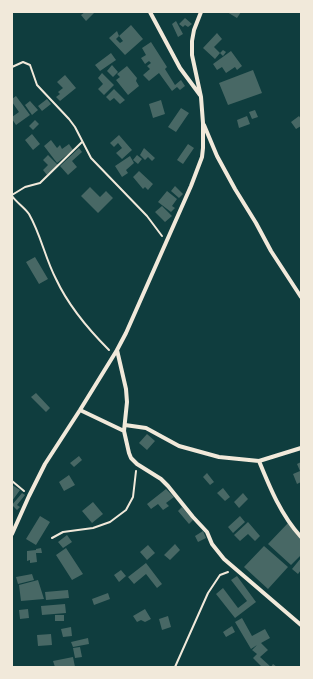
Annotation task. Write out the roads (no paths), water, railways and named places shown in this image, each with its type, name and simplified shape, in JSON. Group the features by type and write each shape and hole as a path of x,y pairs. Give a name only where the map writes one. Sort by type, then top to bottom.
{"street":[{"path":"150,12 180,68 201,97"},
{"path":"12,534 45,464 117,350 191,186 202,157 204,123 201,97 192,55 194,30 201,12"},
{"path":"204,123 217,156 235,190 256,223 271,251 301,297"},
{"path":"117,350 128,402 124,431 131,458 137,464 154,473 168,486 207,532 212,544 224,559 301,625"},
{"path":"80,410 124,431"},
{"path":"124,425 146,428 179,446 219,457 259,461 301,448"},
{"path":"259,461 272,493 291,525 301,537"}]}
